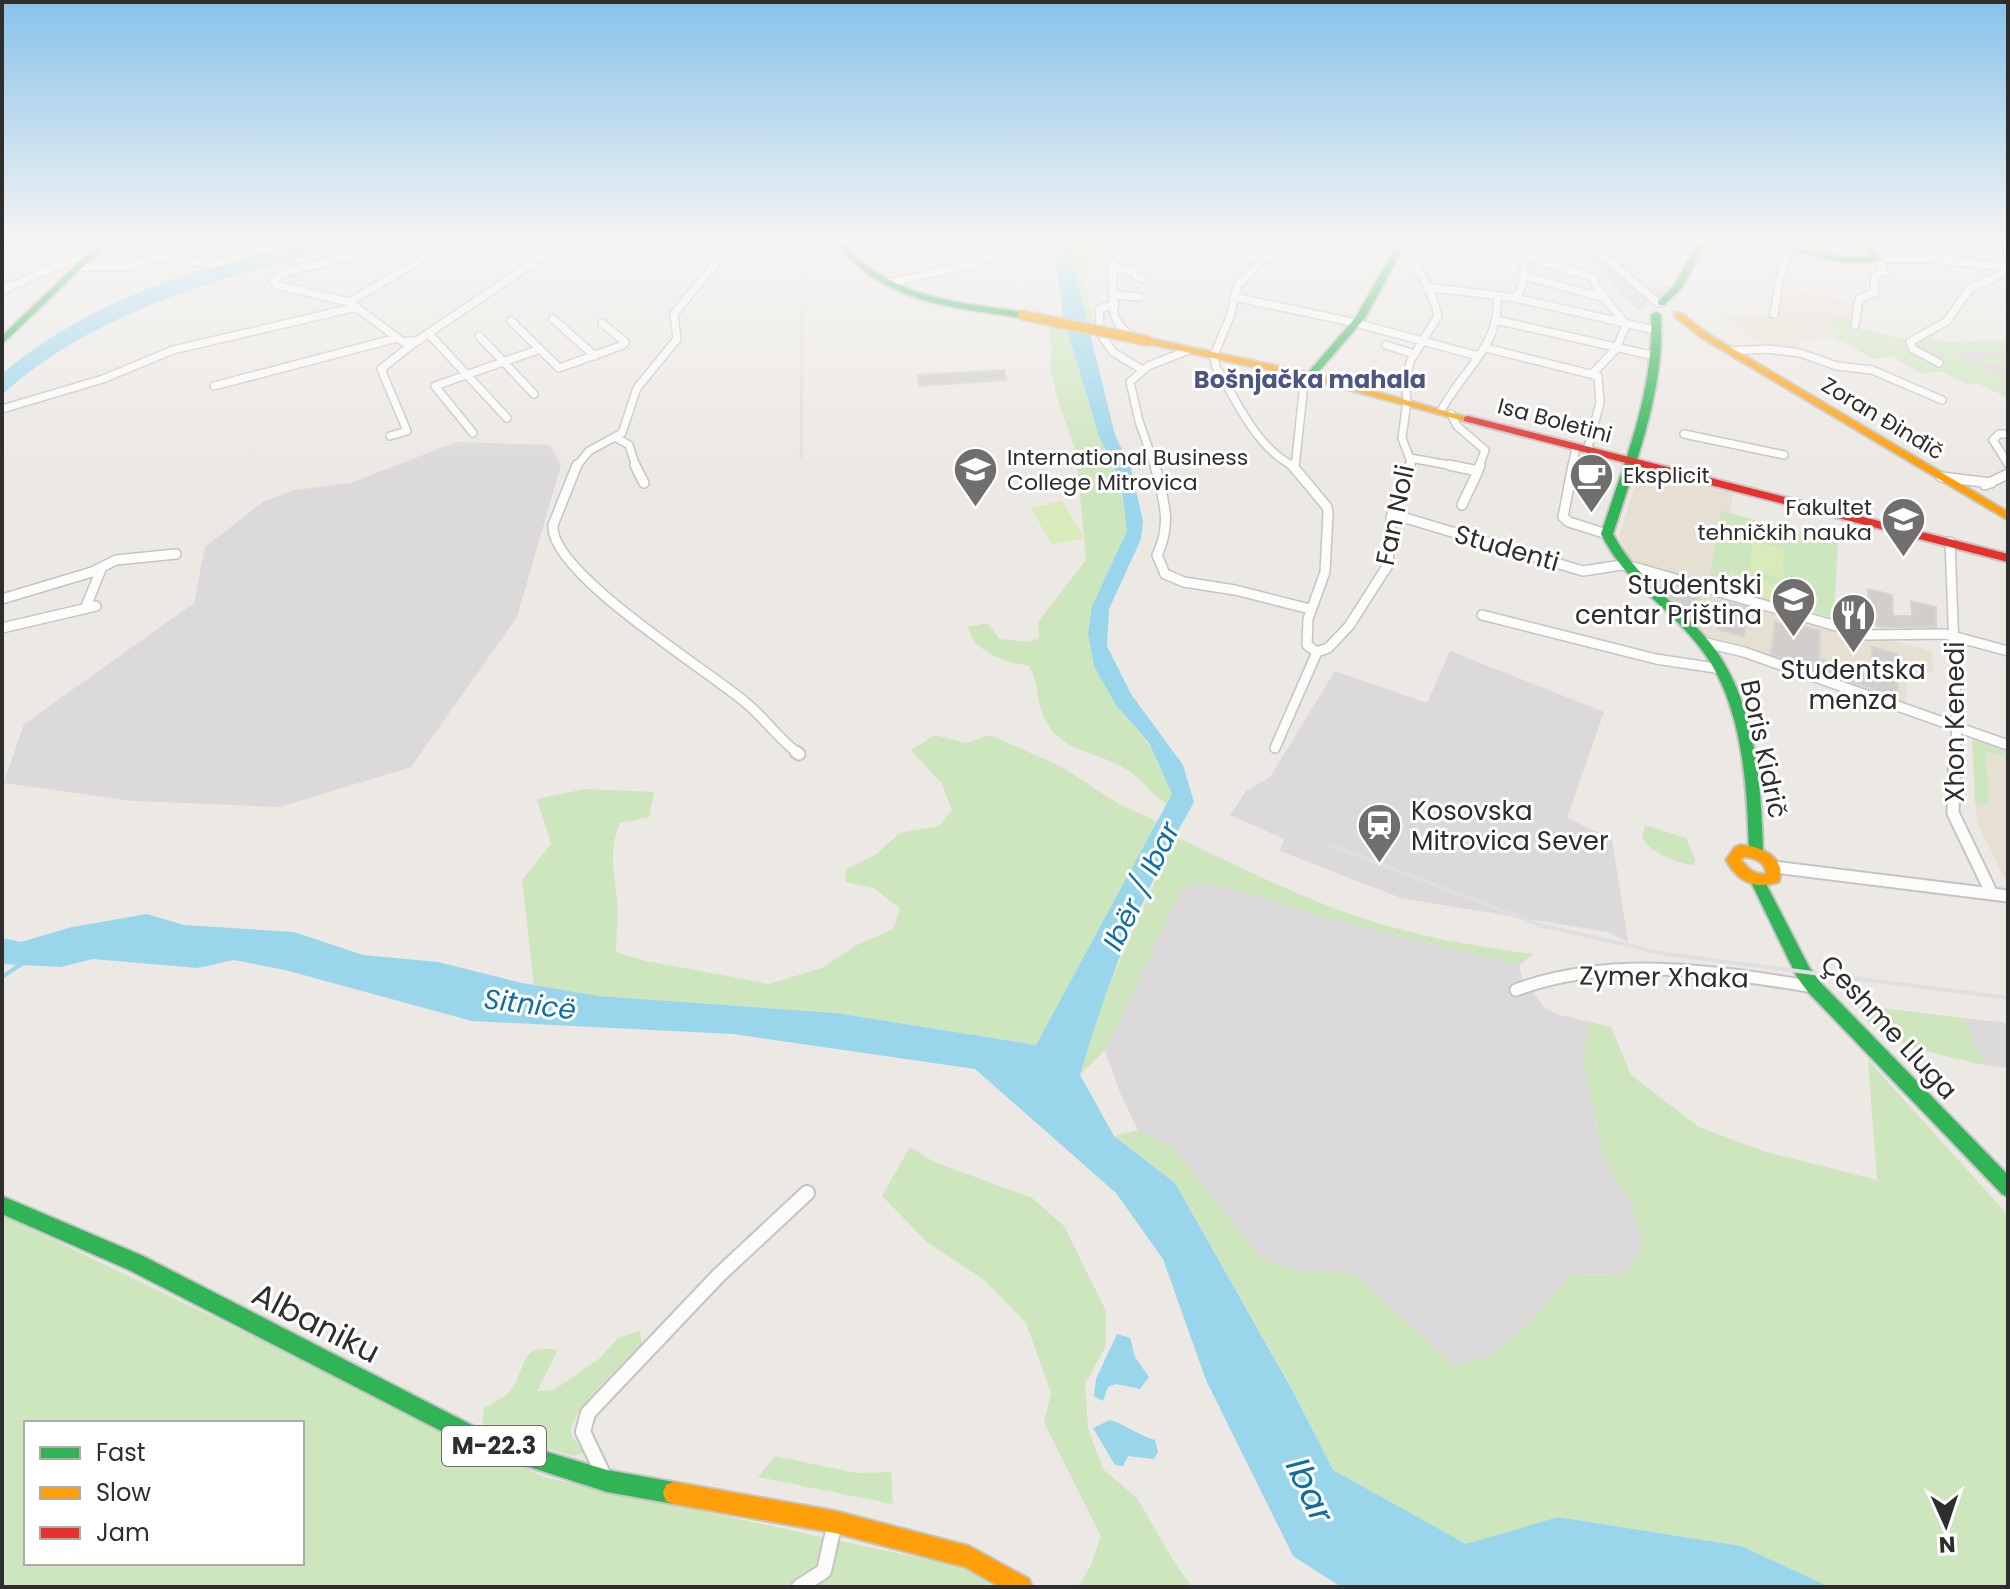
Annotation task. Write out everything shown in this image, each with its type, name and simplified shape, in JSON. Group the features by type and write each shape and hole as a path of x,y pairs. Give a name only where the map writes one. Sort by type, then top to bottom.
{"main road":[{"path":"2,341 27,317"},
{"name":"Isa Boletini","path":"1032,317 1310,376 1627,462 1950,542 2008,552"},
{"path":"1310,376 1359,317"},
{"path":"1607,534 1665,317"},
{"name":"Zoran Đinđič","path":"1670,317 1705,336"},
{"name":"Zoran Đinđič","path":"1670,317 2000,514"},
{"name":"Boris Kidrič","path":"1607,534 1622,565 1702,642 1722,669 1732,695 1746,767 1757,830 1756,852"},
{"name":"Çeshme Lluga","path":"1756,852 1740,851 1733,860 1744,876 1758,882 1803,972 1814,987 2008,1188"},
{"path":"1756,852 1774,867 1774,878 1758,882"},
{"name":"Albaniku","path":"2,1205 136,1263 487,1444 607,1481 835,1522 969,1557 1021,1587"}],"street":[{"path":"2,409 103,379 173,350 314,317"},
{"path":"370,317 403,342 420,340"},
{"path":"390,436 407,431 381,369 454,317"},
{"path":"674,317 677,339 637,388 624,430 591,449 579,462 552,527 561,551 601,594 748,704 771,732 799,754"},
{"path":"1099,317 1100,326"},
{"path":"1117,317 1118,328 1148,341"},
{"path":"1230,317 1214,355 1216,367 1263,444 1275,457 1295,467 1323,499 1328,513 1326,574 1310,609 1305,639 1307,645 1317,652 1275,748"},
{"path":"1329,317 1478,356"},
{"path":"1386,345 1414,354 1437,317"},
{"path":"1594,317 1626,325 1657,317"},
{"path":"1620,317 1626,325"},
{"path":"1855,325 1856,317"},
{"path":"1939,363 1913,349 1910,342 1950,317"},
{"path":"553,319 595,356"},
{"path":"1462,505 1485,450 1446,412 1457,380 1486,348 1496,320 1655,356"},
{"path":"511,321 559,368 625,342 602,323"},
{"path":"1592,374 1616,349 1626,325"},
{"path":"429,334 507,418"},
{"path":"479,336 534,394"},
{"path":"1102,336 1105,344 1141,369"},
{"path":"214,386 397,338"},
{"path":"1486,348 1592,374 1601,381 1563,517 1569,522 1607,534"},
{"path":"473,433 435,388 540,349"},
{"path":"1730,351 1768,349 1800,353 1837,366 1872,370 1942,400"},
{"path":"1189,350 1172,360 1141,369 1131,379 1130,390 1151,449 1167,519 1166,537 1157,555 1165,574 1184,582 1235,590 1310,609"},
{"name":"Fan Noli","path":"1317,652 1328,648 1349,626 1388,565 1392,514 1410,458 1402,438 1407,401 1405,379 1414,354"},
{"path":"1295,467 1304,384 1310,376"},
{"path":"1684,434 1784,455"},
{"path":"2008,434 1999,434 1993,440 2008,464"},
{"path":"615,437 629,445 633,463 644,483"},
{"path":"1410,458 1478,471"},
{"path":"1936,475 1971,483 1991,483"},
{"path":"1962,491 2007,477"},
{"path":"1991,483 1985,493 2000,514"},
{"name":"Studenti","path":"1392,514 1583,571 1622,565"},
{"name":"Xhon Kenedi","path":"1950,542 1956,635 1957,727 1953,813 1992,894"},
{"path":"2,599 133,557 176,554"},
{"path":"1622,565 1867,635 1956,635 2008,651"},
{"path":"85,609 102,567"},
{"path":"2,628 96,606"},
{"path":"1482,615 1656,659 1722,669"},
{"path":"1702,642 1744,652 2008,745"},
{"path":"1774,867 2008,896"},
{"name":"Zymer Xhaka","path":"1516,990 1556,976 1652,972 1734,974 1814,987"},
{"path":"607,1481 583,1432 588,1413 719,1275 807,1193"},
{"path":"799,1587 824,1571 835,1522"}],"shaded area":[{"path":"1792,317 1831,317 1829,327"},
{"path":"1793,317 1839,330 1835,338 1796,341 1798,351 1767,348 1725,318"},
{"path":"1964,349 2008,352 2008,358 1982,356 1980,359 1992,365 2008,365 2008,377 1964,360 1957,354"},
{"path":"456,442 550,445 561,465 517,617 411,767 280,807 133,801 4,783 24,724 194,603 205,547 264,501 295,490 351,483"},
{"path":"1639,471 1733,493 1729,514 1834,618 1631,561 1619,537"},
{"name":"Studentski centar Priština","path":"1635,571 1931,651 1933,672 1907,668 1906,703 1778,663 1700,636"},
{"path":"1450,651 1604,712 1567,818 1612,839 1628,942 1608,932 1401,898 1280,851 1284,839 1230,815 1246,791 1270,777 1335,671 1427,703"},
{"path":"1972,737 2008,750 2008,886 1977,822"},
{"path":"1193,884 1223,886 1327,918 1519,965 1523,980 1544,1007 1556,1014 1590,1022 1583,1060 1603,1157 1630,1201 1643,1246 1624,1274 1588,1274 1490,1356 1454,1366 1354,1273 1298,1271 1261,1258 1172,1146 1138,1130 1105,1051 1180,891"},
{"path":"1963,1018 2008,1023 2008,1068 1984,1065"}],"green space":[{"path":"1085,317 1092,317 1094,325 1088,324"},
{"path":"1831,317 1850,318 1851,326 1906,340 1906,346 1938,367 1945,365 1913,345 1915,341 1928,336 1946,342 2008,340 2008,398 1977,383 1968,385 1940,371 1922,374 1891,356 1874,359 1835,338 1839,330 1829,327"},
{"path":"1048,325 1069,329 1099,436 1121,482 1127,531 1092,606 1116,705 1149,744 1172,794 1167,804 1129,771 1075,748 1056,735 1044,718 1029,666 1001,659 984,650 971,636 968,627 987,623 1000,639 1029,642 1039,638 1038,622 1086,560 1076,452 1058,401 1050,366 1052,349"},
{"path":"1062,501 1084,538 1052,545 1031,508"},
{"path":"1721,511 1838,541 1834,618 1709,583"},
{"path":"1752,541 1784,549 1783,578 1750,570"},
{"path":"1730,572 1794,589 1792,606 1728,588"},
{"path":"935,735 966,743 990,735 1060,766 1119,804 1158,822 1036,1045 836,1013 599,996 534,985 522,880 551,844 537,799 585,789 654,792 649,817 620,823 616,834 613,861 618,906 616,952 646,961 769,984 822,968 857,945 893,929 900,909 874,888 845,882 846,869 875,855 900,833 939,826 952,810 942,784 911,750"},
{"path":"1972,737 2008,750 2008,758 1986,752 1989,806 1975,802"},
{"path":"1645,825 1686,838 1696,862 1685,864 1657,853 1642,837"},
{"path":"1175,836 1288,889 1351,914 1428,936 1534,954 1519,965 1327,918 1223,886 1193,884 1180,891 1107,1048 1080,1075 1099,1008"},
{"path":"1857,1005 1963,1018 1984,1065 1894,1039 1878,1030"},
{"path":"1590,1022 1611,1027 1631,1075 1699,1127 1763,1151 1877,1180 1868,1060 2008,1215 2008,1587 1830,1587 1741,1546 1558,1517 1466,1545 1333,1470 1294,1392 1175,1183 1114,1136 1138,1130 1172,1146 1261,1258 1298,1271 1354,1273 1454,1366 1490,1356 1527,1325 1571,1275 1624,1274 1643,1246 1630,1201 1603,1157 1583,1060"},
{"path":"910,1147 934,1162 1032,1198 1064,1226 1106,1311 1106,1346 1085,1384 1088,1428 1103,1469 1137,1498 1192,1587 1078,1587 1091,1565 1101,1536 1044,1422 1051,1393 1026,1323 984,1280 927,1242 882,1196"},
{"path":"2,1215 544,1477 971,1569 992,1587 2,1587"},
{"path":"640,1330 642,1345 600,1386 573,1422 572,1435 585,1452 574,1456 499,1435 482,1422 484,1408 511,1390 530,1353 558,1350 537,1391 554,1390 599,1359 617,1339"},
{"path":"775,1456 856,1473 891,1472 893,1504 758,1477"}],"water":[{"path":"87,317 123,317 80,338 2,395 2,374 35,348"},
{"path":"1063,317 1086,317 1115,435 1131,469 1143,521 1141,539 1109,609 1107,646 1131,694 1183,765 1194,802 1159,867 1129,935 1080,1075 1114,1136 1175,1183 1294,1393 1333,1470 1466,1544 1558,1517 1741,1546 1830,1587 1341,1587 1293,1556 1206,1380 1163,1259 1116,1193 975,1069 733,1034 472,1021 285,970 234,960 197,968 93,959 61,967 2,964 2,938 21,942 72,927 147,914 184,925 294,932 363,955 438,962 522,983 599,996 836,1013 1036,1045 1172,794 1149,743 1116,705 1094,666 1088,633 1092,606 1127,531 1121,482 1099,436"},
{"path":"1117,1334 1130,1338 1135,1357 1149,1377 1140,1389 1116,1384 1108,1387 1103,1401 1094,1396 1096,1379"},
{"path":"1110,1420 1155,1440 1158,1452 1154,1459 1128,1456 1123,1466 1115,1465 1093,1428"}],"building":[{"path":"1004,370 1007,380 919,386 918,375"},
{"path":"1663,583 1690,591 1708,606 1702,623 1692,619 1654,584 1663,586"},
{"path":"1868,589 1892,595 1893,616 1912,616 1911,601 1936,607 1936,627 1869,624"},
{"path":"1722,600 1748,608 1744,637 1717,629"},
{"path":"1775,622 1820,631 1819,659 1872,675 1872,647 1897,654 1898,698 1771,654"}],"waterway":[{"path":"2,977 23,963"}],"railway":[{"path":"801,457 802,317"},
{"path":"1330,845 1540,925 1666,954 2008,998"}],"traffic: fast":[{"path":"2,341 27,317"},
{"path":"1310,376 1360,317"},
{"path":"1656,317 1655,364 1649,394 1607,534 1626,566 1703,642 1729,687 1750,771 1756,852"},
{"path":"1758,882 1803,972 1814,987 2008,1188"},
{"path":"2,1205 136,1263 487,1444 607,1481 674,1493"}],"traffic: slow":[{"path":"1032,317 1148,341"},
{"path":"1681,317 1705,336 2008,517"},
{"path":"1148,341 1310,376 1468,419"},
{"path":"1740,851 1753,852 1768,860 1774,878 1755,880 1746,875 1733,860 1740,851"},
{"path":"674,1493 835,1522 969,1557 1021,1587"}],"traffic: jam":[{"path":"1468,419 2008,558"}],"place":[{"name":"International Business College Mitrovica","path":"976,509"},
{"name":"Eksplicit","path":"1592,514"},
{"name":"Fakultet tehničkih nauka","path":"1903,559"},
{"name":"Studentski centar Priština","path":"1793,639"},
{"name":"Studentska menza","path":"1853,654"},
{"name":"Kosovska Mitrovica Sever","path":"1380,865"}],"district":[{"name":"Bošnjačka mahala","path":"1310,380"}],"water label":[{"name":"Ibër / Ibar","path":"1141,886"},
{"name":"Sitnicë","path":"530,1004"},
{"name":"Ibar","path":"1310,1490"}]}
